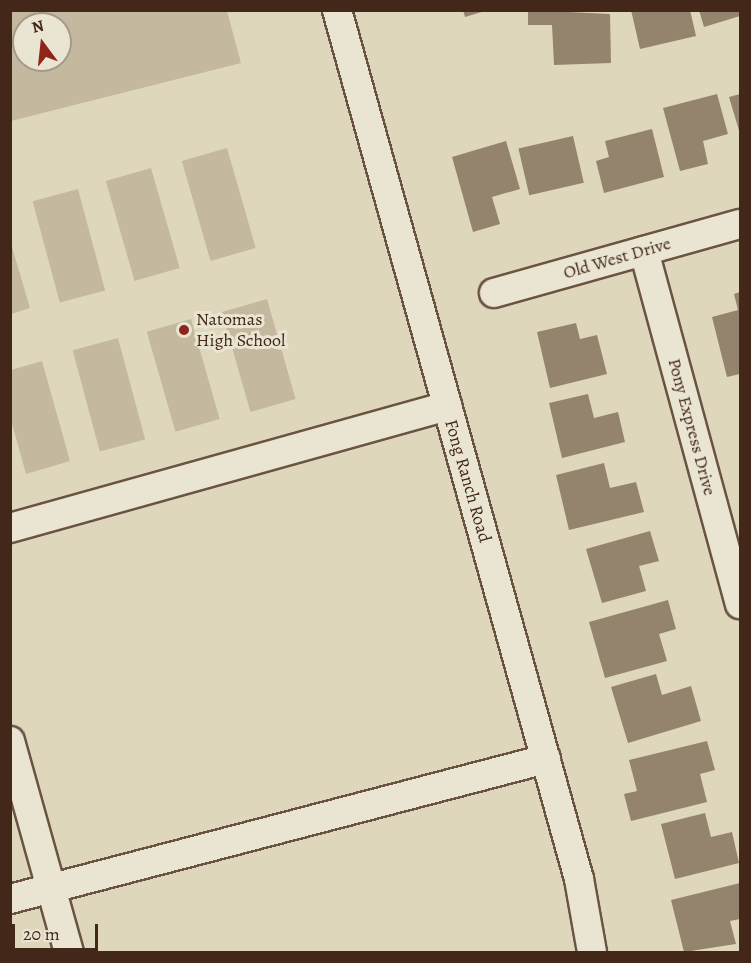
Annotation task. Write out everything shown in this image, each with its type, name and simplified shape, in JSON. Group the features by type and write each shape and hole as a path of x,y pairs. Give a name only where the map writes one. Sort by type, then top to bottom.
{"street":[{"name":"Fong Ranch Road","path":"337,10 579,879 592,952"},
{"name":"Old West Drive","path":"494,293 741,224"},
{"name":"Pony Express Drive","path":"644,251 739,594"},
{"path":"10,528 447,406"},
{"path":"10,741 69,952"},
{"path":"10,899 546,759"}],"shaded area":[{"path":"11,10 227,11 241,63 11,121"},
{"path":"227,148 256,248 210,261 182,161"},
{"path":"151,168 180,268 134,281 106,181"},
{"path":"78,189 105,290 60,303 33,201"},
{"path":"10,240 30,308 11,314 10,314"},
{"path":"267,299 296,399 250,412 222,312"},
{"path":"191,319 220,419 175,432 147,332"},
{"path":"118,338 145,439 100,452 73,350"},
{"path":"42,361 70,461 26,474 11,420 11,370"}],"building":[{"path":"463,10 485,10 485,11 465,17"},
{"path":"528,10 610,14 611,63 554,65 552,25 528,25"},
{"path":"631,10 690,10 696,36 640,49"},
{"path":"699,10 740,10 740,16 704,27"},
{"path":"717,94 728,134 703,141 708,164 680,171 663,108"},
{"path":"740,94 740,134 729,97"},
{"path":"652,129 664,177 604,193 596,161 609,157 605,141"},
{"path":"573,136 584,183 529,195 518,149"},
{"path":"506,141 520,189 492,197 500,224 473,232 452,157"},
{"path":"740,292 740,374 727,377 712,317 738,310 734,294"},
{"path":"576,323 580,339 597,335 607,374 550,388 537,332"},
{"path":"588,394 594,418 618,412 625,442 562,458 549,403"},
{"path":"604,463 610,488 636,482 644,512 569,530 556,475"},
{"path":"650,531 659,561 639,566 646,591 602,603 586,549"},
{"path":"668,600 676,629 659,634 667,661 605,678 589,622"},
{"path":"656,674 662,695 691,686 701,721 628,743 611,687"},
{"path":"707,741 715,770 700,774 707,802 631,821 624,794 637,791 629,760"},
{"path":"705,813 711,837 732,832 739,863 675,879 661,824"},
{"path":"740,883 740,919 730,921 736,944 684,952 671,900"}],"place":[{"name":"Natomas High School","path":"184,330"}]}
